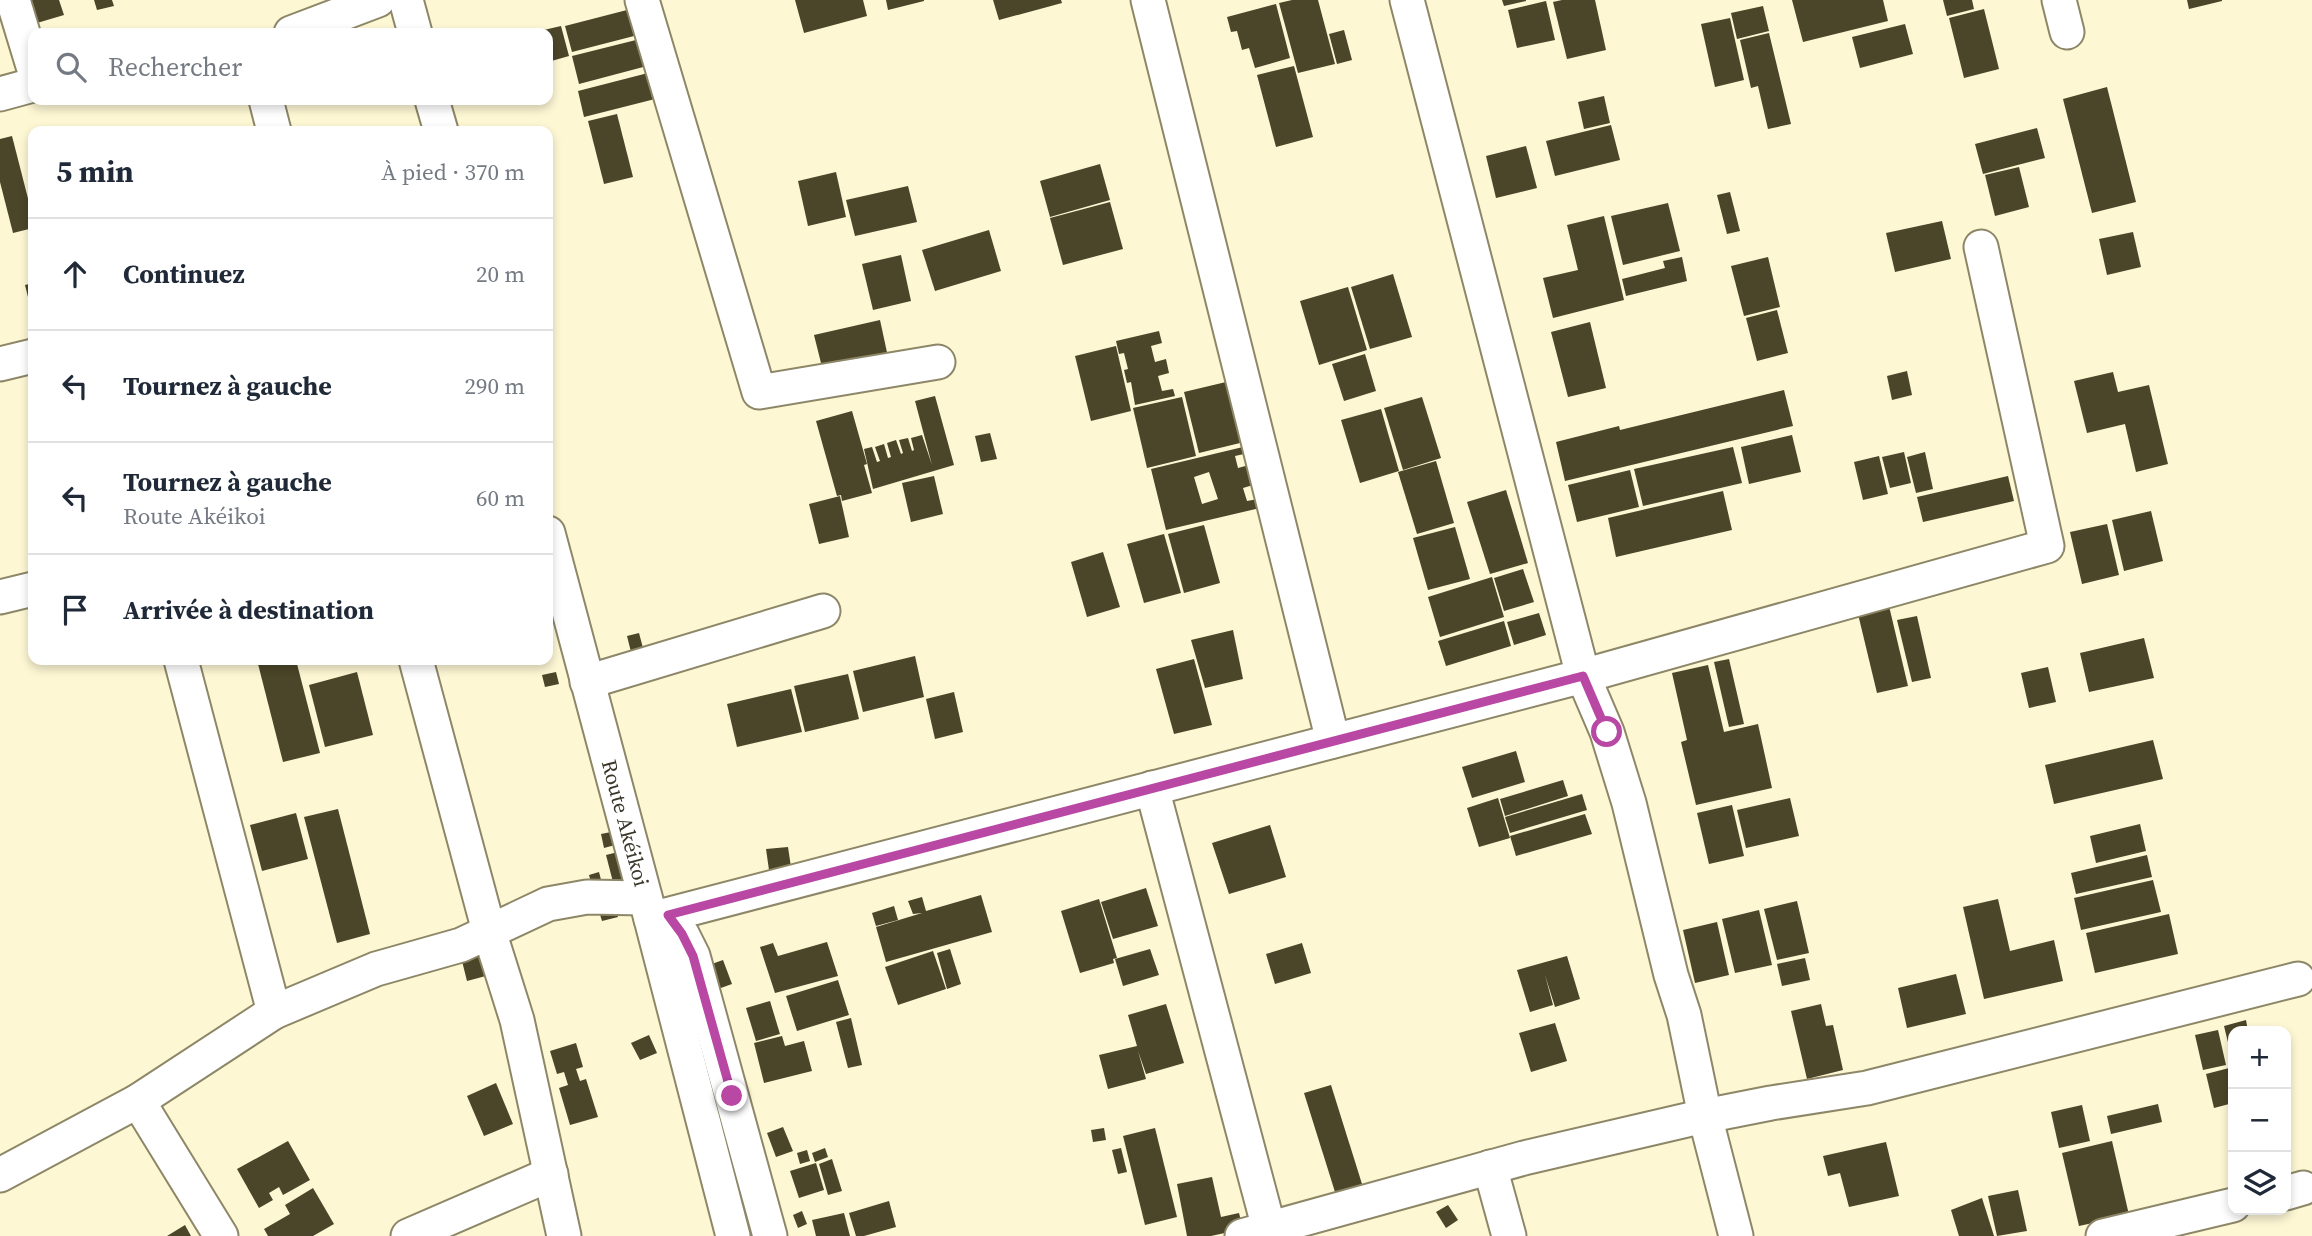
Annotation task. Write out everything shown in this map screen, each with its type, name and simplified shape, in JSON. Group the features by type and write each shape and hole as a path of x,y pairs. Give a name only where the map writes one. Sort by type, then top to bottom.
{"street":[{"path":"13,0 28,50"},
{"path":"304,28 378,0"},
{"path":"406,0 414,28"},
{"path":"642,0 759,392 938,362"},
{"path":"1148,0 1333,741"},
{"path":"1407,0 1583,676 1607,732 1629,803 1671,975 1684,1015 1705,1116 1736,1236"},
{"path":"2059,0 2067,32"},
{"path":"0,94 28,86"},
{"path":"267,105 273,126"},
{"path":"433,105 440,126"},
{"path":"0,1175 138,1101 274,1012 376,969 461,945 548,904 587,897 655,911 1152,788 1583,676 2047,546 1981,247"},
{"path":"0,364 28,357"},
{"name":"Route Akéikoi","path":"553,552 587,682 655,911 733,1236"},
{"path":"0,597 28,590"},
{"path":"587,682 823,611"},
{"path":"182,665 274,1012"},
{"path":"417,665 489,931 517,1020 564,1236"},
{"path":"1152,788 1261,1234 1490,1167 1771,1102 1867,1088 2298,979"},
{"name":"Route Akéikoi","path":"655,911 682,934 693,956 770,1236"},
{"path":"138,1101 221,1236"},
{"path":"1490,1167 1509,1236"},
{"path":"408,1236 551,1174"},
{"path":"2103,1236 2228,1206"}],"building":[{"path":"30,0 59,0 64,15 37,23"},
{"path":"94,0 112,0 114,6 97,10"},
{"path":"795,0 863,0 867,16 804,33"},
{"path":"886,0 924,0 924,1 888,10"},
{"path":"993,0 1061,0 1062,3 999,20"},
{"path":"1318,0 1335,64 1298,73 1279,3"},
{"path":"1502,0 1526,0 1526,1 1504,6"},
{"path":"1595,0 1606,50 1567,59 1553,2"},
{"path":"1792,0 1883,0 1888,21 1803,42"},
{"path":"1943,0 1972,0 1974,9 1947,16"},
{"path":"2187,0 2222,0 2222,1 2189,9"},
{"path":"1546,1 1555,40 1517,48 1508,10"},
{"path":"1276,4 1290,58 1255,68 1249,48 1242,50 1237,31 1231,32 1227,17"},
{"path":"1763,6 1769,31 1737,39 1731,13"},
{"path":"1984,9 1999,69 1964,78 1949,18"},
{"path":"627,10 634,36 572,52 565,26"},
{"path":"1730,18 1744,80 1715,87 1701,24"},
{"path":"1905,24 1913,54 1860,68 1852,37"},
{"path":"561,26 569,56 553,61 552,28"},
{"path":"1344,30 1352,60 1337,64 1329,34"},
{"path":"1769,33 1791,124 1768,129 1758,86 1751,88 1740,40"},
{"path":"640,39 647,66 579,84 572,56"},
{"path":"1294,66 1313,137 1276,147 1257,75"},
{"path":"648,73 655,99 584,117 578,91"},
{"path":"2107,87 2136,202 2092,213 2063,99"},
{"path":"1604,96 1610,123 1584,129 1578,102"},
{"path":"617,114 633,177 604,184 588,121"},
{"path":"1611,125 1620,160 1555,176 1546,141"},
{"path":"2037,128 2045,158 1983,174 1975,144"},
{"path":"12,136 28,198 28,229 13,233 0,182 0,139"},
{"path":"1526,146 1537,188 1496,198 1486,156"},
{"path":"1100,164 1110,200 1050,217 1040,181"},
{"path":"2019,167 2029,207 1995,216 1985,175"},
{"path":"836,172 846,217 808,226 798,181"},
{"path":"908,186 917,222 855,236 846,200"},
{"path":"1730,192 1740,231 1727,234 1717,195"},
{"path":"1110,202 1123,249 1063,265 1050,218"},
{"path":"1668,203 1680,251 1623,265 1611,216"},
{"path":"1604,216 1624,300 1553,318 1543,278 1578,270 1567,225"},
{"path":"1942,221 1951,259 1895,272 1886,233"},
{"path":"989,230 1001,271 935,291 922,250"},
{"path":"2133,232 2141,267 2107,275 2099,239"},
{"path":"901,255 911,301 873,310 862,264"},
{"path":"1682,257 1687,281 1626,296 1622,279 1665,268 1663,261"},
{"path":"1768,257 1780,307 1744,316 1731,266"},
{"path":"1393,274 1412,337 1370,349 1351,287"},
{"path":"1348,287 1367,350 1319,365 1300,301"},
{"path":"1777,310 1788,353 1757,361 1746,318"},
{"path":"880,320 888,357 824,375 814,335"},
{"path":"1590,322 1606,388 1568,397 1551,332"},
{"path":"1159,331 1162,343 1151,346 1155,362 1166,359 1169,373 1158,376 1162,391 1173,389 1175,396 1135,405 1131,382 1127,383 1124,370 1128,369 1124,353 1119,354 1116,341"},
{"path":"1116,346 1131,411 1091,421 1075,356"},
{"path":"1365,354 1376,391 1344,401 1332,364"},
{"path":"1907,371 1912,395 1892,400 1887,376"},
{"path":"2113,372 2118,392 2149,385 2168,464 2136,472 2125,424 2087,433 2074,381"},
{"path":"1226,382 1240,443 1199,453 1184,392"},
{"path":"1784,390 1793,426 1565,481 1556,442 1619,426 1620,430"},
{"path":"935,396 954,465 873,489 864,449 872,447 877,462 880,461 875,447 884,444 888,458 891,457 887,443 896,440 901,454 903,453 899,440 908,438 912,451 911,438 922,435 932,465 915,401"},
{"path":"1182,397 1196,456 1147,468 1133,408"},
{"path":"1422,397 1441,458 1403,470 1384,408"},
{"path":"1381,409 1399,471 1360,483 1341,420"},
{"path":"852,411 872,493 842,501 841,495 837,496 816,421"},
{"path":"990,433 997,459 981,462 975,436"},
{"path":"1792,435 1801,472 1749,484 1741,447"},
{"path":"1243,447 1244,454 1235,456 1238,468 1249,465 1253,485 1243,488 1247,501 1258,499 1260,508 1166,530 1151,469","holes":["1209,472 1218,499 1202,504 1194,477"]},
{"path":"1733,447 1742,483 1643,506 1634,469"},
{"path":"1904,452 1911,483 1890,488 1882,457"},
{"path":"1925,452 1933,489 1916,493 1907,457"},
{"path":"1879,456 1888,494 1863,500 1854,462"},
{"path":"1436,461 1454,523 1417,534 1398,472"},
{"path":"1630,470 1639,507 1577,522 1568,485"},
{"path":"934,476 943,514 911,522 902,483"},
{"path":"2008,476 2014,501 1923,522 1917,497"},
{"path":"1506,490 1528,563 1490,574 1467,502"},
{"path":"1723,491 1732,530 1616,557 1608,518"},
{"path":"840,496 849,537 819,544 809,504"},
{"path":"2151,511 2163,561 2124,571 2112,520"},
{"path":"2107,524 2119,575 2082,584 2070,532"},
{"path":"1204,525 1220,583 1184,593 1168,534"},
{"path":"1455,527 1470,579 1428,590 1413,538"},
{"path":"1164,534 1181,593 1144,603 1127,544"},
{"path":"1103,552 1120,607 1087,617 1071,562"},
{"path":"1523,569 1534,602 1504,611 1494,578"},
{"path":"1492,577 1504,617 1440,637 1428,597"},
{"path":"1889,606 1908,686 1877,693 1858,614"},
{"path":"1539,613 1546,635 1514,645 1507,622"},
{"path":"1917,616 1931,678 1912,682 1897,620"},
{"path":"1504,621 1511,646 1446,666 1438,641"},
{"path":"1233,630 1243,679 1205,688 1191,640"},
{"path":"639,633 643,648 631,652 627,636"},
{"path":"2144,638 2154,678 2089,692 2080,653"},
{"path":"915,656 924,697 863,712 853,671"},
{"path":"1194,659 1212,725 1174,734 1156,669"},
{"path":"1729,659 1744,724 1729,727 1714,662"},
{"path":"258,665 297,665 320,753 283,762"},
{"path":"1708,665 1724,732 1758,724 1772,788 1696,805 1681,742 1687,740 1672,673"},
{"path":"2048,667 2056,702 2029,708 2021,673"},
{"path":"357,672 373,735 325,747 309,685"},
{"path":"556,672 559,684 545,687 542,675"},
{"path":"848,674 859,719 805,732 794,686"},
{"path":"791,689 802,732 737,747 727,704"},
{"path":"954,692 963,732 935,739 926,699"},
{"path":"2153,740 2163,779 2054,804 2045,765"},
{"path":"1516,751 1525,782 1472,798 1462,767"},
{"path":"1563,780 1568,796 1505,816 1500,799"},
{"path":"1582,794 1587,810 1510,833 1505,817"},
{"path":"1498,798 1510,838 1479,847 1467,808"},
{"path":"1790,798 1799,836 1746,848 1737,810"},
{"path":"1732,805 1744,856 1709,864 1697,813"},
{"path":"338,809 370,934 337,943 304,817"},
{"path":"296,813 308,859 262,871 250,825"},
{"path":"1585,814 1592,834 1516,856 1510,836"},
{"path":"2140,824 2146,851 2096,863 2090,836"},
{"path":"1270,825 1286,877 1229,894 1212,843"},
{"path":"611,832 615,845 604,848 601,834"},
{"path":"788,847 792,874 770,877 766,849"},
{"path":"618,852 626,883 614,886 606,855"},
{"path":"2147,855 2152,877 2076,894 2071,873"},
{"path":"599,872 604,891 594,894 589,875"},
{"path":"2153,880 2161,912 2081,930 2074,898"},
{"path":"1146,888 1158,926 1113,939 1101,902"},
{"path":"981,895 992,932 886,962 876,927 922,913 913,914 908,901 922,897 926,911"},
{"path":"1099,899 1117,958 1113,959 1114,963 1080,973 1061,911"},
{"path":"1998,899 2010,951 2054,940 2063,981 1984,999 1963,907"},
{"path":"1797,901 1809,953 1777,960 1764,909"},
{"path":"615,904 618,917 602,921 598,908"},
{"path":"894,906 898,920 876,926 872,913"},
{"path":"1759,910 1772,965 1735,973 1722,919"},
{"path":"2169,914 2178,954 2095,973 2086,933"},
{"path":"1717,922 1729,975 1695,983 1683,930"},
{"path":"827,942 838,976 775,993 760,947 773,943 778,956"},
{"path":"1302,943 1311,973 1275,984 1266,954"},
{"path":"950,949 961,984 947,989 937,953"},
{"path":"1150,949 1159,975 1123,986 1115,959"},
{"path":"491,950 497,973 467,981 461,957"},
{"path":"933,951 946,989 898,1005 885,967"},
{"path":"1567,956 1580,999 1555,1007 1545,975 1553,1005 1530,1012 1517,970"},
{"path":"1805,958 1810,980 1782,986 1777,964"},
{"path":"723,960 732,984 718,989 709,965"},
{"path":"1956,974 1966,1014 1907,1028 1898,988"},
{"path":"838,980 849,1015 797,1031 786,996"},
{"path":"770,1001 780,1034 756,1041 746,1008"},
{"path":"1166,1004 1184,1063 1146,1074 1138,1051 1146,1079 1108,1089 1099,1055 1137,1046 1128,1015"},
{"path":"1821,1004 1826,1026 1833,1025 1843,1070 1807,1079 1791,1011"},
{"path":"851,1018 862,1065 848,1068 836,1022"},
{"path":"2246,1020 2247,1026 2228,1026 2228,1042 2224,1026"},
{"path":"1555,1023 1567,1061 1531,1072 1519,1033"},
{"path":"2218,1030 2226,1065 2203,1070 2195,1035"},
{"path":"649,1035 657,1053 640,1060 631,1043"},
{"path":"782,1036 785,1046 804,1041 812,1071 764,1083 754,1043"},
{"path":"576,1043 583,1067 576,1069 580,1081 586,1079 598,1117 570,1125 559,1088 568,1085 564,1072 557,1074 550,1051"},
{"path":"2228,1068 2228,1104 2214,1108 2206,1074"},
{"path":"496,1083 513,1124 484,1136 467,1096"},
{"path":"1331,1085 1367,1200 1340,1208 1304,1093"},
{"path":"2158,1104 2162,1122 2111,1134 2107,1116"},
{"path":"2082,1105 2090,1141 2059,1148 2051,1112"},
{"path":"783,1127 793,1151 776,1157 767,1133"},
{"path":"1104,1128 1106,1140 1093,1142 1091,1130"},
{"path":"1155,1128 1177,1217 1145,1225 1123,1136"},
{"path":"288,1141 310,1180 283,1195 279,1187 269,1193 273,1200 259,1208 237,1169"},
{"path":"2112,1141 2129,1215 2079,1226 2062,1153"},
{"path":"1886,1142 1899,1196 1849,1207 1840,1173 1828,1176 1823,1156"},
{"path":"825,1148 828,1157 815,1162 812,1153"},
{"path":"1121,1148 1127,1172 1118,1174 1112,1150"},
{"path":"807,1150 810,1161 800,1164 797,1153"},
{"path":"832,1159 842,1191 828,1195 819,1164"},
{"path":"816,1163 824,1190 799,1198 790,1171"},
{"path":"1212,1177 1221,1217 1239,1213 1243,1229 1211,1236 1187,1236 1177,1184"},
{"path":"313,1188 334,1224 313,1236 268,1236 264,1229 290,1214 285,1205"},
{"path":"2018,1190 2027,1231 1997,1236 1988,1196"},
{"path":"1982,1198 1994,1236 1959,1236 1951,1210"},
{"path":"889,1201 896,1227 856,1236 849,1213"},
{"path":"1448,1205 1458,1220 1446,1228 1436,1212"},
{"path":"802,1211 807,1224 798,1228 793,1215"},
{"path":"844,1213 850,1236 816,1236 812,1220"},
{"path":"185,1225 191,1236 167,1236"}],"route":[{"path":"732,1096 693,956 668,915 1583,676 1607,732"}]}
